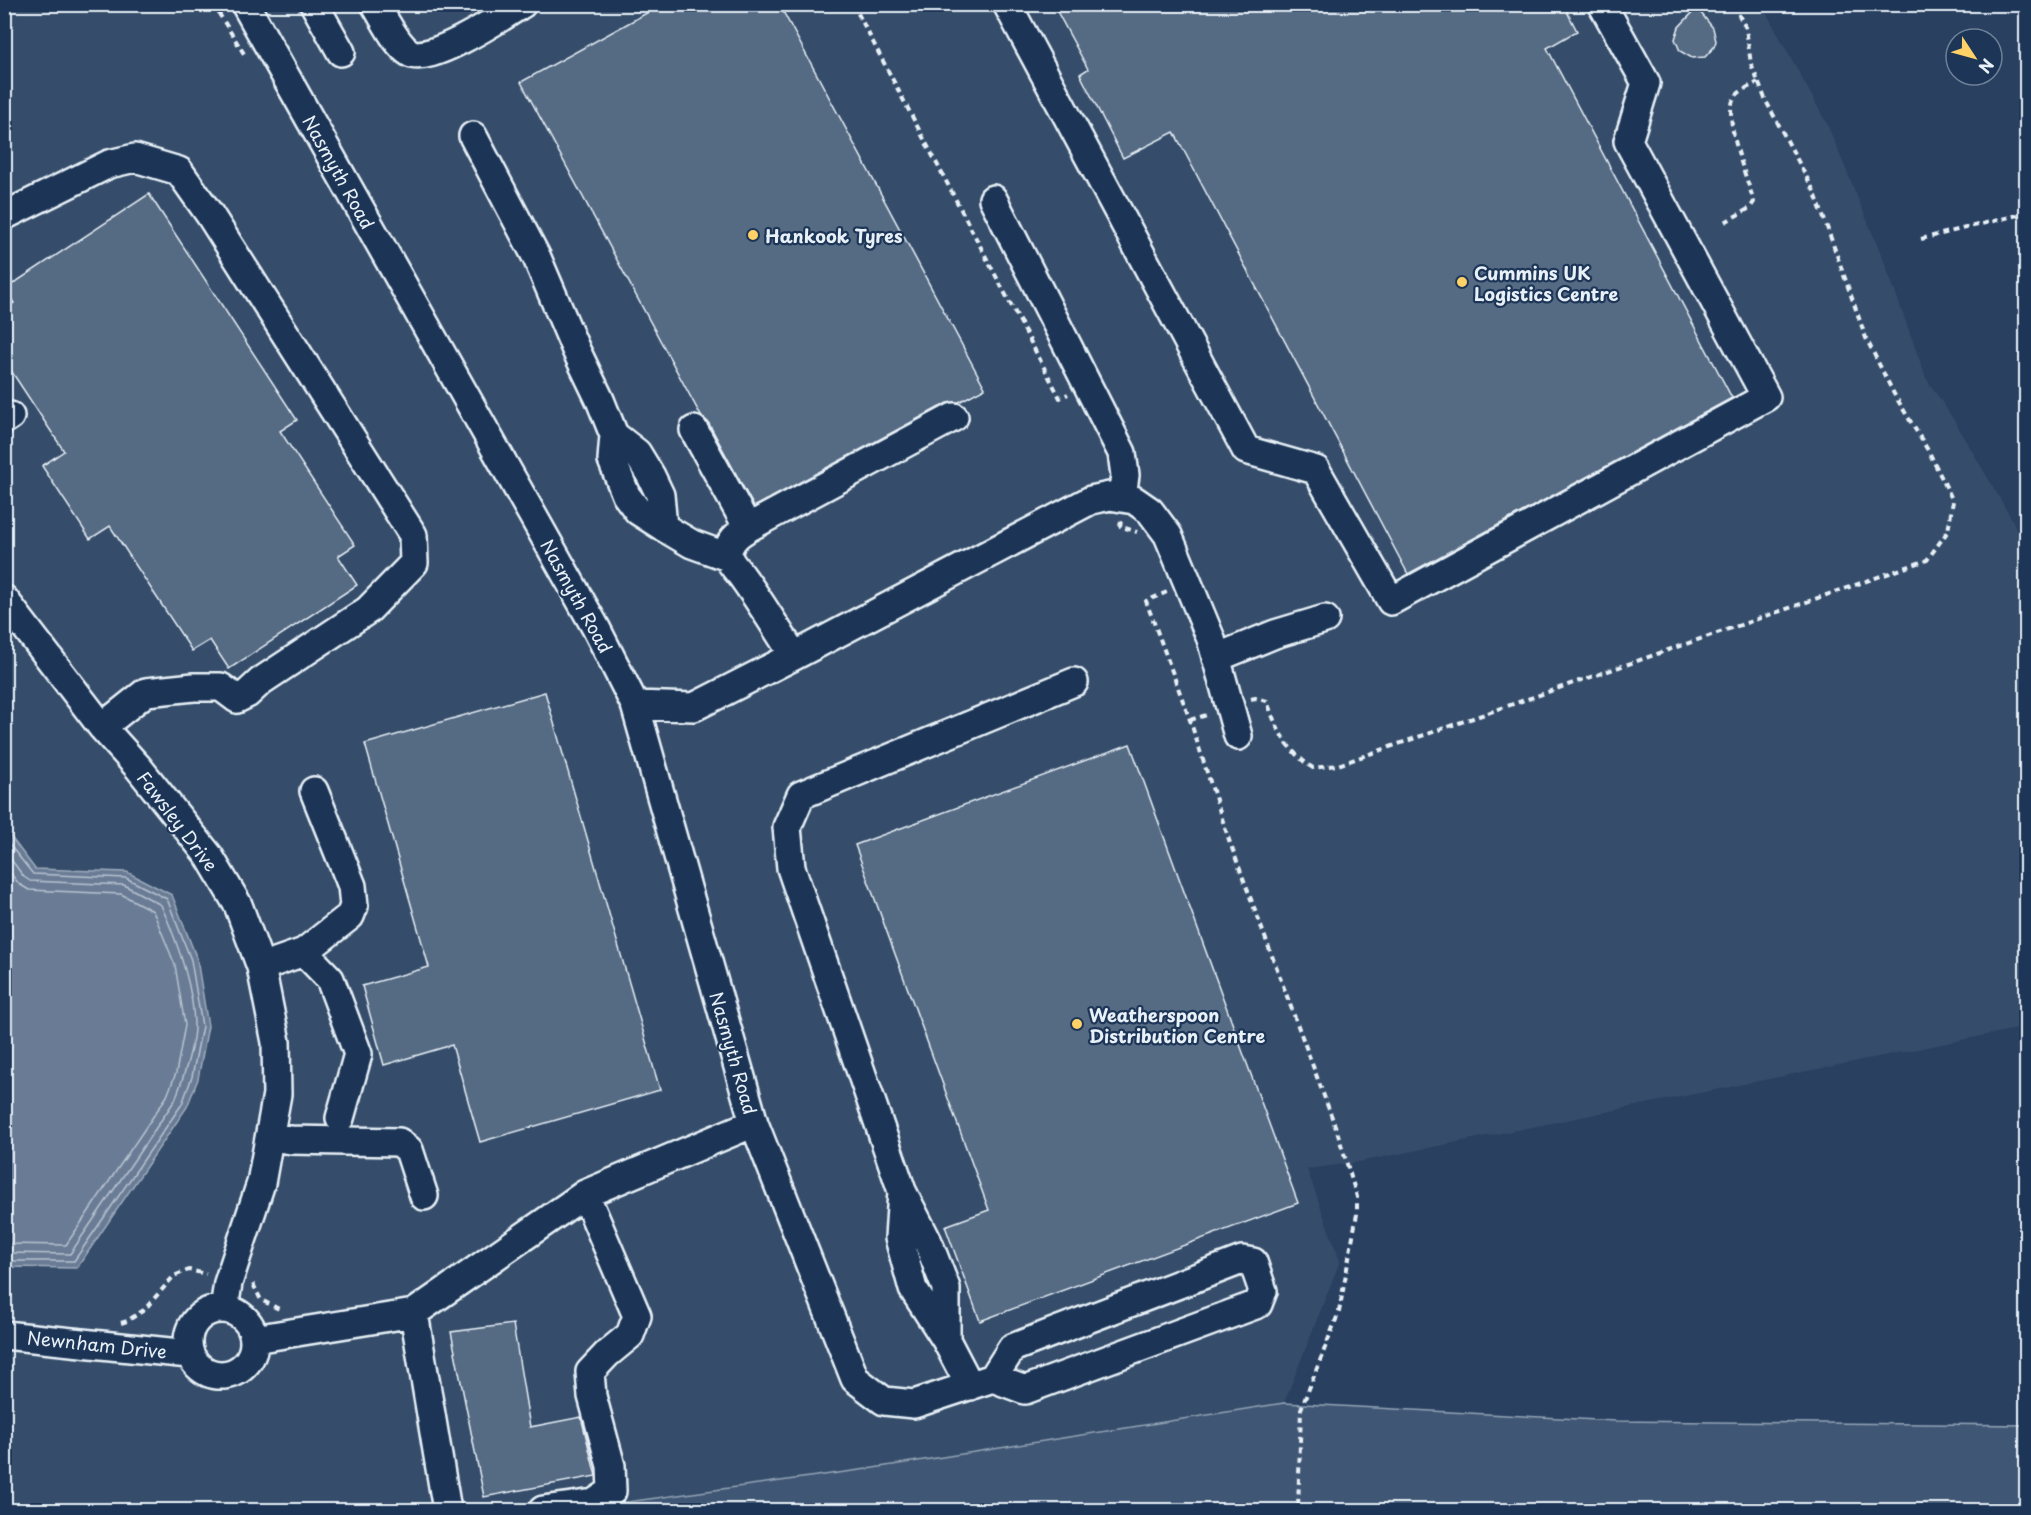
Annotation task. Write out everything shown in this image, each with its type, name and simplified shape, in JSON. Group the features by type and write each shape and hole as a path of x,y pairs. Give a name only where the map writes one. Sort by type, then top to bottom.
{"street":[{"name":"Nasmyth Road","path":"245,4 596,628 635,705 754,1123 855,1378 884,1401 914,1404 981,1382"},
{"path":"314,4 341,52"},
{"path":"375,4 403,48 413,55 428,55 448,47 522,4"},
{"path":"1007,4 1246,450 1316,470 1391,601 1766,397 1628,141 1646,83 1602,4"},
{"path":"473,136 537,258 614,435 637,453 651,476 660,495 663,527 692,544 728,557 752,589 794,656"},
{"path":"4,216 109,164 135,158 179,171 210,215 413,535 414,563 368,610 261,681 247,694 237,699 221,687 146,692 102,728"},
{"path":"993,199 1122,453 1125,474 1122,497"},
{"path":"728,557 728,549 739,533 954,417"},
{"path":"694,430 748,528"},
{"path":"635,705 694,707 1091,500 1110,496 1134,500 1150,511 1168,535 1214,649 1238,736"},
{"name":"Fawsley Drive","path":"4,599 102,728 138,767 209,856 238,906 261,967 276,1042 278,1094 240,1288"},
{"path":"1214,649 1322,611"},
{"path":"981,1382 1012,1348 1242,1260 1253,1262 1263,1291 1258,1304 1025,1390 981,1382 946,1340 913,1289 898,1238 902,1191 791,868 787,827 801,795 1074,682"},
{"path":"261,967 304,952 350,916 354,906 352,886 314,791"},
{"path":"304,952 330,979 358,1054 340,1118"},
{"path":"254,1339 414,1313 585,1194 754,1123"},
{"path":"271,1137 291,1140 399,1142 409,1150 424,1196"},
{"path":"543,1510 594,1503 612,1491 611,1466 592,1396 590,1372 630,1335 637,1316 585,1194"},
{"path":"240,1288 235,1312 245,1318 251,1328 254,1339 253,1353 246,1365 235,1373 222,1376 208,1373 196,1366 189,1354 187,1343 189,1332 194,1322 202,1314 213,1309 240,1288"},
{"path":"414,1313 447,1510"},
{"name":"Newnham Drive","path":"4,1335 189,1354"}],"path":[{"path":"213,4 250,63"},
{"path":"854,4 1059,398 1072,392"},
{"path":"1190,720 1255,698 1267,701 1278,732 1298,758 1313,768 1338,765 1927,560 1948,531 1953,501 1866,338 1815,193 1766,101 1751,64 1746,28 1733,4"},
{"path":"1725,222 1750,208 1755,202 1738,153 1730,107 1735,96 1758,82"},
{"path":"1921,239 2026,213"},
{"path":"1122,497 1120,526 1136,531 1142,539"},
{"path":"1165,582 1169,592 1146,601 1190,720 1229,840 1336,1131 1357,1197 1357,1214 1339,1312 1301,1409 1298,1510"},
{"path":"117,1324 127,1321 144,1310 174,1276 189,1270 240,1288"}],"shaded area":[{"path":"5,5 1762,5 1827,124 1884,261 1926,378 1957,425 2013,521 2026,559 2026,1027 1354,1163 1307,1169 1340,1261 1284,1403 867,1469 569,1510 5,1510"},
{"path":"1284,1403 1616,1421 2026,1425 2026,1510 569,1510 867,1469"}],"water":[{"path":"4,828 35,869 127,872 172,895 197,959 208,1026 198,1079 187,1107 77,1268 5,1267"}],"building":[{"name":"Hankook Tyres","path":"663,4 779,4 985,388 959,402 947,403 754,507 708,422 701,416 521,82"},
{"name":"Cummins UK Logistics Centre","path":"1053,4 1563,4 1577,31 1547,48 1732,398 1408,574 1174,132 1123,158 1080,74 1088,69"},
{"path":"1697,8 1713,28 1716,41 1705,57 1692,58 1680,51 1675,39 1679,27"},
{"path":"149,194 297,420 280,431 355,545 338,556 357,585 229,669 210,640 192,651 110,526 90,539 42,466 64,451 4,360 4,309 14,303 5,289"},
{"path":"545,692 660,1090 480,1142 452,1045 384,1065 362,986 429,967 365,744"},
{"name":"Weatherspoon Distribution Centre","path":"1130,744 1298,1203 980,1321 945,1226 989,1210 855,845"},
{"path":"513,1324 530,1427 581,1417 596,1476 484,1497 451,1332"}],"place":[{"name":"Hankook Tyres","path":"753,235"},
{"name":"Cummins UK Logistics Centre","path":"1462,282"},
{"name":"Weatherspoon Distribution Centre","path":"1077,1024"}]}
